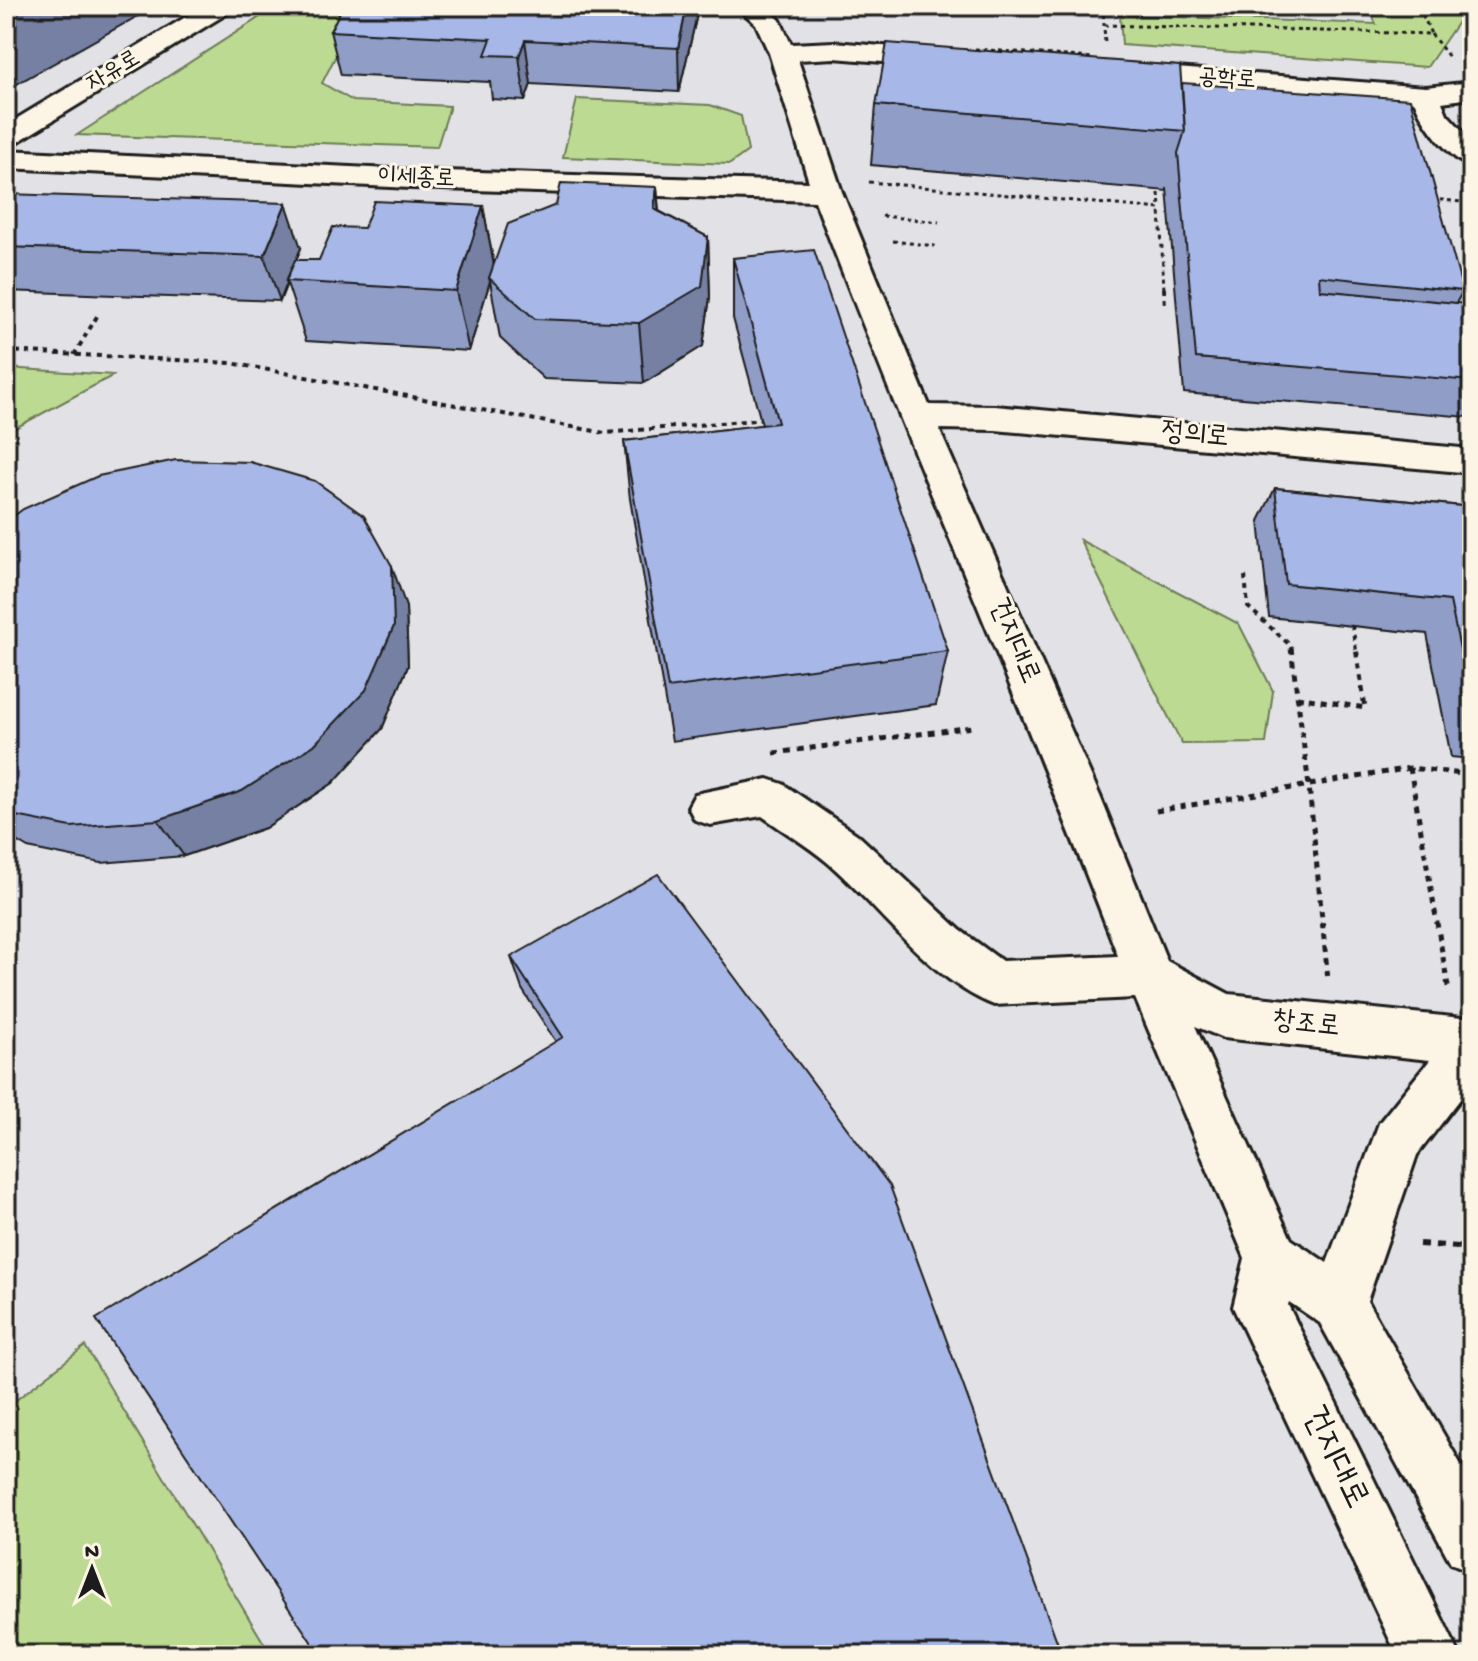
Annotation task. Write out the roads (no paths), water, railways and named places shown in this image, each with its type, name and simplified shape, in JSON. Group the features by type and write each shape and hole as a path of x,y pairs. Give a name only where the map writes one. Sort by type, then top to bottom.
{"lane":[{"name":"자유로","path":"6,137 222,6"},
{"name":"건지대로","path":"763,11 782,53 827,192 917,417 1078,796 1149,976 1272,1258 1260,1307 1429,1655"},
{"path":"782,53 834,50 969,61"},
{"name":"공학로","path":"1099,63 1426,95 1469,86"},
{"path":"1426,95 1434,117 1472,158"},
{"name":"이세종로","path":"6,159 411,179 827,192"},
{"name":"정의로","path":"917,417 995,418 1472,461"},
{"path":"710,807 768,797 842,848 944,945 994,983 1149,976"},
{"name":"창조로","path":"1149,976 1223,1016 1472,1042"},
{"path":"1339,1304 1397,1141 1447,1077 1472,1062"},
{"path":"1272,1258 1339,1304 1472,1542"}]}
